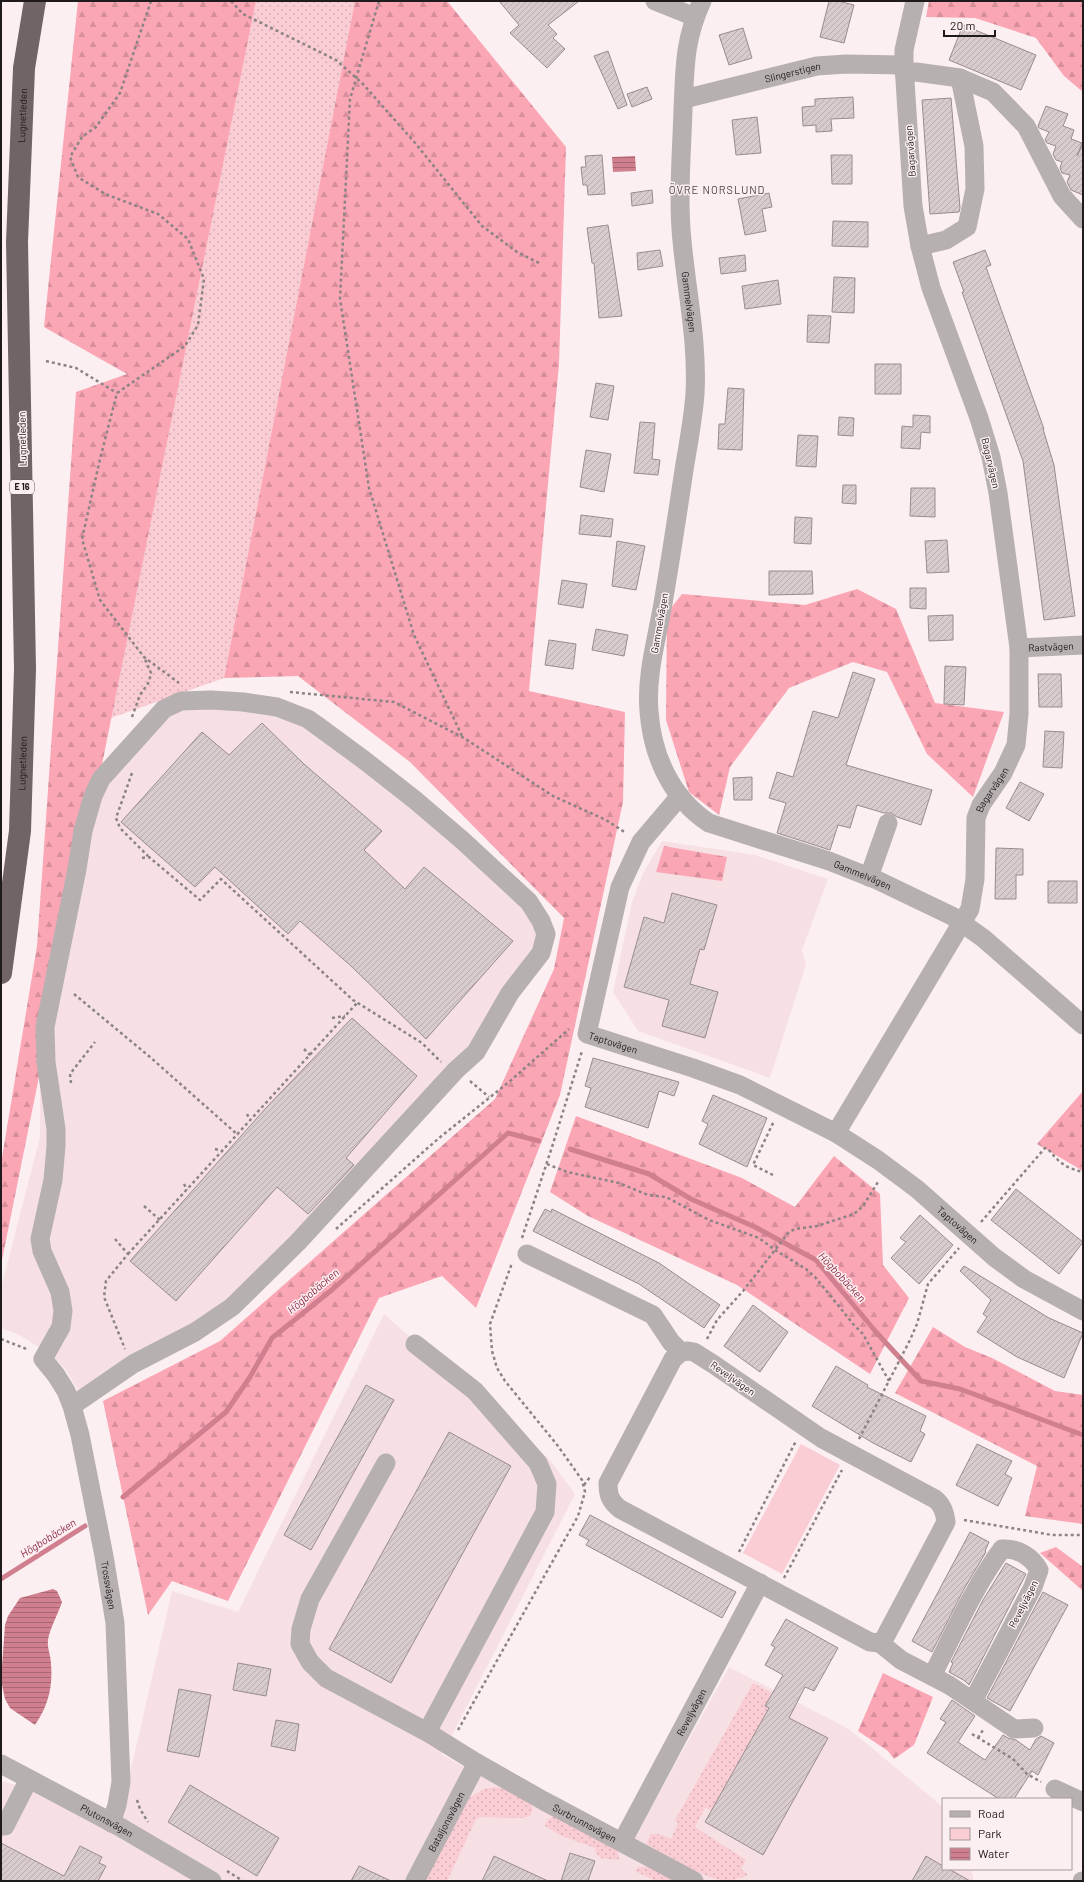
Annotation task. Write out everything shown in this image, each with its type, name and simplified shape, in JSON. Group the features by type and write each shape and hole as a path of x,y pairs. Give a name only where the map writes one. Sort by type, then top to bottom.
{"highway":[{"name":"Lugnetleden","path":"1,973 20,823 25,669 17,242 24,68 35,1"}],"street":[{"name":"Gammelvägen","path":"655,1 698,9 686,48 680,191 681,222 694,327 695,398 673,548 648,694 651,730 663,770 671,785 680,796 700,817 709,823 829,861 869,877 962,922 983,938 1083,1025"},
{"name":"Bagarvägen","path":"915,1 904,50 913,206 920,246 932,288 979,418 991,457 1000,501 1019,648 1019,714 1016,745 1006,766 981,805 976,818 975,879 970,908 962,922"},
{"name":"Slingerstigen","path":"684,99 817,66 846,64 904,69 960,78 993,92 1026,126 1062,196 1083,220"},
{"path":"920,246 946,240 967,227 975,189 974,146 960,78"},
{"name":"Rastvägen","path":"1019,648 1083,645"},
{"path":"43,1359 60,1328 63,1311 60,1292 42,1251 40,1239 53,1180 56,1129 46,1062 46,1027 77,869 83,830 93,796 101,779 164,709 181,701 211,700 277,707 308,719 364,760 415,800 462,840 529,902 541,921 546,934 541,953 510,993 476,1052 456,1070 309,1230 232,1308 196,1332 133,1364 72,1406"},
{"name":"Taptovägen","path":"680,796 641,842 620,887 587,1034 696,1069 740,1085 782,1104 836,1132 917,1189 994,1257 1018,1275 1083,1311"},
{"path":"869,877 888,823"},
{"path":"836,1132 962,922"},
{"path":"520,1251 653,1315 671,1342 681,1352 673,1359 608,1483 608,1494 612,1503 620,1509 870,1642 880,1643 901,1660 949,1685 1014,1729 1034,1728"},
{"path":"416,1344 475,1391 538,1464 548,1484 545,1512 427,1732"},
{"name":"Reveljvägen","path":"681,1352 694,1352 850,1455 935,1499 942,1505 946,1522 886,1637 880,1643"},
{"name":"Trossvägen","path":"43,1359 63,1386 72,1406 80,1435 104,1556 115,1623 122,1782 112,1823"},
{"name":"Surbrunnsvägen","path":"386,1463 310,1599 301,1629 300,1644 310,1662 326,1678 427,1732 477,1763 694,1881"},
{"name":"Reveljvägen","path":"932,1676 975,1593 1002,1549 1010,1548 1034,1560 1039,1570 1033,1587 973,1701"},
{"name":"Reveljvägen","path":"622,1842 760,1583"},
{"name":"Bataljonsvägen","path":"415,1881 477,1763"},
{"name":"Plutonsvägen","path":"1,1764 112,1823 218,1875"},
{"path":"1,1826 5,1826 28,1779"},
{"path":"1055,1789 1083,1802"}],"path":[{"path":"151,1 120,93 96,127 82,137 70,157 78,177 105,194 158,214 188,239 204,279 198,325 185,346 117,393 82,539 100,600 144,657 180,684"},
{"path":"231,1 243,14 336,60 356,78 416,144 482,226 517,252 539,263"},
{"path":"379,1 350,99 340,299 370,488 414,635 464,738"},
{"path":"46,361 76,368 117,393"},
{"path":"284,692 299,691 394,702 464,738 553,796 606,820 641,842"},
{"path":"142,858 149,857 200,900 221,879 357,1003 422,1043 440,1061 456,1070 489,1097"},
{"path":"74,994 150,1057 238,1135"},
{"path":"133,1364 122,1345 104,1297 106,1281 128,1254 357,1003"},
{"path":"332,1018 346,1016"},
{"path":"490,1324 520,1251 587,1034"},
{"path":"71,1083 70,1074 95,1042"},
{"path":"304,1049 310,1055"},
{"path":"277,1083 282,1086"},
{"path":"773,1175 753,1165 782,1104"},
{"path":"247,1114 250,1121"},
{"path":"214,1148 223,1151"},
{"path":"547,1164 567,1172 619,1183 648,1195 666,1197 709,1220 759,1238 775,1250 806,1269 826,1290 863,1334 889,1381"},
{"path":"707,1338 717,1320 743,1291 789,1232 794,1229 817,1226 854,1214 864,1206 875,1185 889,1168"},
{"path":"184,1184 187,1190"},
{"path":"144,1206 160,1220"},
{"path":"114,1239 128,1254"},
{"path":"1,1339 30,1351 43,1359"},
{"path":"894,1371 910,1340"},
{"path":"731,1568 804,1426"},
{"path":"962,1520 1052,1535 1083,1535"},
{"path":"972,1734 1013,1759 1027,1774"},
{"path":"136,1798 140,1809 151,1826"},
{"path":"218,1875 243,1881"}],"shaded area":[{"path":"290,702 323,717 398,775 534,893 546,919 548,933 480,1057 237,1308 84,1400 66,1370 51,1354 17,1334 1,1328 1,1288 40,1137 40,1025 76,827 160,707"},
{"path":"662,841 755,855 828,879 802,950 806,965 770,1078 638,1031 613,992 632,902 643,873"},
{"path":"384,1314 550,1460 575,1494 442,1755 626,1853 729,1667 849,1729 942,1806 942,1870 971,1870 974,1881 1,1881 1,1781 121,1812 172,1591 238,1612"}],"green space":[{"path":"78,1 256,1 1,1265 1,1164 37,946 76,392 127,374 44,327"},
{"path":"256,1 355,1 224,678 111,718"},
{"path":"355,1 447,1 566,147 559,364 529,691 625,712 623,802 560,1095 476,1308 442,1276 379,1298 228,1601 172,1581 148,1615 103,1401 220,1341 495,1099 554,969 564,918 410,762 298,676 224,678"},
{"path":"929,1 1083,1 1083,92 1064,76 1036,38 975,18 926,17"},
{"path":"857,589 896,609 935,703 1004,712 973,797 927,754 887,672 853,662 789,688 730,767 719,815 689,792 666,720 667,613 682,594 805,605"},
{"path":"664,846 727,857 722,881 656,872"},
{"path":"1083,1091 1083,1171 1037,1144"},
{"path":"576,1116 742,1178 795,1207 834,1156 880,1194 883,1265 909,1298 870,1374 737,1285 588,1216 550,1192"},
{"path":"933,1327 965,1347 992,1358 1055,1391 1083,1395 1083,1524 1025,1516 1037,1466 895,1393"},
{"path":"801,1444 840,1465 782,1574 743,1553"},
{"path":"1056,1547 1083,1567 1083,1591 1040,1553"},
{"path":"883,1673 933,1697 914,1745 894,1759 888,1751 858,1731"},
{"path":"753,1683 772,1693 765,1706 769,1708 712,1810 705,1808 695,1827 746,1860 741,1869 748,1875 742,1878 721,1880 704,1875 646,1844 651,1834 659,1834 671,1839 678,1823 675,1820"},
{"path":"494,1787 507,1789 527,1799 531,1804 532,1810 530,1816 521,1818 480,1817 476,1819 447,1881 425,1881 469,1798 484,1789"},
{"path":"558,1816 613,1846 618,1852 619,1860 601,1858 596,1853 595,1848 562,1836 545,1826 549,1819"},
{"path":"640,1867 649,1867 676,1881 656,1881 635,1871"}],"water":[{"path":"635,156 636,171 613,172 612,157"},
{"path":"53,1589 57,1591 62,1602 50,1631 48,1640 51,1661 49,1696 40,1718 35,1725 10,1708 5,1699 1,1680 5,1625 8,1616 20,1598"}],"building":[{"path":"499,1 579,1 548,25 557,34 553,38 565,49 547,68 510,33 519,25"},
{"path":"829,1 838,1 854,5 844,43 820,37"},
{"path":"963,25 1036,55 1021,90 949,60"},
{"path":"743,28 752,58 729,65 719,35"},
{"path":"608,51 627,105 618,109 594,56"},
{"path":"647,87 652,99 632,107 627,94"},
{"path":"853,97 854,118 831,119 832,131 816,132 816,125 803,126 802,107 815,106 815,99"},
{"path":"951,98 960,208 959,212 930,214 922,100"},
{"path":"1046,106 1068,114 1063,126 1074,130 1071,139 1082,143 1077,156 1083,144 1083,195 1071,190 1067,182 1070,175 1062,173 1060,168 1062,162 1056,160 1053,154 1056,146 1047,143 1045,140 1049,132 1039,128 1038,126"},
{"path":"757,117 761,153 736,155 732,120"},
{"path":"602,155 605,194 588,195 587,185 583,185 581,167 586,167 585,156"},
{"path":"831,155 852,155 852,184 832,184"},
{"path":"652,190 653,203 632,206 631,193"},
{"path":"769,193 772,207 762,209 766,231 745,235 738,199"},
{"path":"833,221 868,222 868,247 832,246"},
{"path":"608,225 622,316 599,318 594,263 592,263 587,228"},
{"path":"660,250 663,266 638,270 637,253"},
{"path":"985,250 991,265 986,267 1044,429 1054,465 1075,616 1044,620 1023,461 962,292 964,292 953,262"},
{"path":"745,255 746,271 721,274 719,258"},
{"path":"834,277 855,278 854,313 832,312"},
{"path":"778,280 781,304 745,309 742,286"},
{"path":"808,315 831,316 829,343 807,342"},
{"path":"875,364 901,364 901,394 875,394"},
{"path":"596,383 614,386 608,420 590,417"},
{"path":"728,388 744,389 742,450 718,449 719,424 725,424"},
{"path":"913,415 930,416 930,433 921,432 920,449 901,448 902,426 913,427"},
{"path":"839,417 854,418 853,436 838,435"},
{"path":"640,422 655,423 652,459 660,460 658,475 634,473"},
{"path":"798,435 818,436 816,467 796,466"},
{"path":"586,450 611,454 604,492 580,487"},
{"path":"843,485 856,485 856,504 842,503"},
{"path":"911,488 935,488 935,517 910,516"},
{"path":"581,515 613,519 611,537 579,534"},
{"path":"795,517 812,518 811,544 794,543"},
{"path":"947,540 949,572 927,573 925,541"},
{"path":"617,541 645,546 636,590 612,586"},
{"path":"769,571 812,571 813,594 769,595"},
{"path":"562,580 587,584 583,608 558,604"},
{"path":"910,588 926,588 926,609 910,608"},
{"path":"953,615 953,640 929,641 928,616"},
{"path":"596,629 628,635 624,656 592,650"},
{"path":"549,640 576,644 573,669 545,665"},
{"path":"945,666 966,667 964,705 944,704"},
{"path":"853,672 875,679 846,765 932,790 921,825 897,817 891,813 884,813 857,805 850,828 838,825 830,850 777,833 786,803 769,798 777,772 793,777 813,711 838,718"},
{"path":"1038,674 1061,674 1062,707 1039,707"},
{"path":"262,723 305,765 382,831 364,850 405,889 424,867 513,941 426,1039 351,966 300,921 288,934 215,867 195,887 121,822 202,732 229,755"},
{"path":"1045,731 1064,732 1062,768 1043,767"},
{"path":"752,777 752,800 734,800 733,778"},
{"path":"1020,782 1044,794 1029,821 1006,808"},
{"path":"996,848 1023,849 1023,875 1016,875 1016,899 995,899"},
{"path":"1048,881 1077,881 1077,903 1048,903"},
{"path":"672,893 717,905 704,950 700,949 690,984 718,992 705,1038 662,1026 669,1000 624,987 644,917 664,923"},
{"path":"352,1018 417,1076 346,1158 354,1165 308,1214 277,1187 176,1301 130,1261 265,1109"},
{"path":"593,1058 679,1082 674,1096 659,1091 648,1128 585,1107 591,1088 585,1086"},
{"path":"713,1095 767,1118 747,1167 699,1144 708,1124 702,1121"},
{"path":"1016,1189 1083,1242 1059,1274 991,1220"},
{"path":"545,1209 551,1212 552,1209 659,1263 720,1305 704,1328 639,1284 533,1231"},
{"path":"920,1215 953,1245 919,1284 891,1258 906,1242 900,1238"},
{"path":"964,1266 1049,1318 1083,1333 1064,1378 1017,1357 977,1332 987,1317 983,1314 991,1300 960,1271"},
{"path":"753,1305 788,1332 760,1372 724,1346"},
{"path":"836,1366 868,1385 867,1387 926,1416 920,1431 925,1434 911,1462 873,1443 812,1406"},
{"path":"366,1385 394,1400 311,1550 284,1535"},
{"path":"449,1432 511,1466 391,1683 329,1649"},
{"path":"977,1444 1012,1461 1005,1474 1012,1478 998,1506 956,1485"},
{"path":"590,1515 736,1592 722,1618 586,1545 589,1540 579,1535"},
{"path":"970,1532 989,1542 985,1551 986,1552 964,1589 932,1652 912,1641"},
{"path":"1006,1563 1026,1574 969,1685 949,1672 953,1663 951,1662 983,1600"},
{"path":"1043,1592 1068,1605 1010,1711 987,1698"},
{"path":"786,1619 838,1648 814,1691 805,1687 789,1718 828,1738 763,1855 705,1822 769,1708 765,1706 783,1675 765,1665 775,1647 771,1645"},
{"path":"238,1663 271,1669 266,1696 233,1690"},
{"path":"179,1689 211,1695 199,1757 167,1751"},
{"path":"952,1700 975,1716 958,1742 985,1760 1003,1735 1016,1740 1030,1750 1036,1739 1041,1736 1054,1743 1038,1775 1032,1771 1015,1798 997,1798 927,1753 946,1722 940,1719"},
{"path":"276,1720 299,1724 295,1751 271,1746"},
{"path":"190,1785 279,1838 257,1876 168,1822"},
{"path":"1,1843 64,1876 80,1846 102,1857 99,1863 106,1866 98,1881 1,1881"},
{"path":"570,1853 595,1861 588,1881 561,1881"},
{"path":"494,1856 548,1881 482,1881"},
{"path":"926,1856 942,1865 942,1870 951,1870 970,1881 912,1881"},
{"path":"359,1866 391,1881 351,1881"}],"waterway":[{"name":"Högbobäcken","path":"123,1497 226,1412 250,1377 272,1338 333,1289 508,1133 539,1141"},
{"name":"Högbobäcken","path":"570,1149 649,1174 691,1199 755,1227 816,1260 876,1332 921,1381 960,1389 1083,1435"},
{"name":"Högbobäcken","path":"1,1579 85,1526"}],"district":[{"name":"ÖVRE NORSLUND","path":"717,190"}]}
